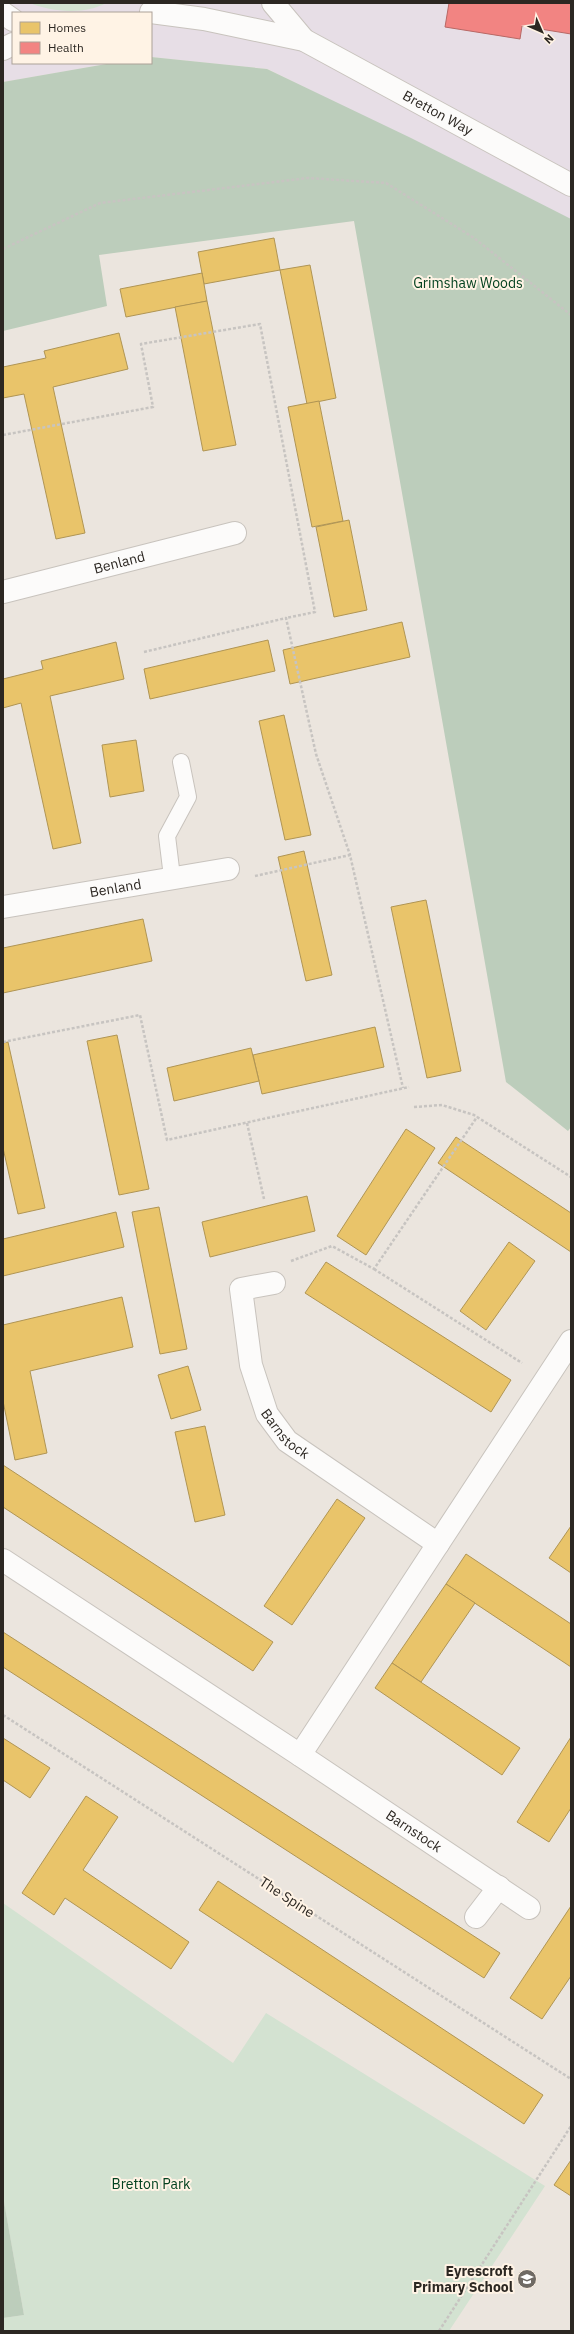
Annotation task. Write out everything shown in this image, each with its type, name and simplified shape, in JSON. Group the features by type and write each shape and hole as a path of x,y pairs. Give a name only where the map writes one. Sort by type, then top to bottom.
{"street":[{"name":"Bretton Way","path":"273,3 304,40"},
{"name":"Bretton Way","path":"153,9 304,40 571,185"},
{"path":"3,13 12,19"},
{"path":"3,49 12,44"},
{"name":"Benland","path":"3,592 235,533"},
{"name":"Benland","path":"3,907 223,869"},
{"name":"Barnstock","path":"274,1282 241,1289 251,1365 266,1414 287,1441 438,1544"},
{"path":"300,1755 571,1341"},
{"name":"Barnstock","path":"6,1567 300,1755 529,1908"},
{"path":"476,1917 499,1887"}],"lane":[{"path":"172,877 167,836 188,797 181,762"}],"path":[{"path":"3,249 100,203 308,178 386,183 474,238 571,315"},
{"path":"3,435 153,407 141,344 260,324 315,612 144,652"},
{"path":"286,618 316,754 350,855 403,1088"},
{"path":"223,869 233,881 350,855"},
{"path":"3,1042 140,1015 167,1140 409,1087"},
{"path":"414,1107 442,1105 477,1117 571,1178"},
{"path":"374,1269 477,1117"},
{"path":"248,1123 264,1199"},
{"path":"274,1282 292,1261 332,1246 374,1269 547,1379"},
{"name":"The Spine","path":"3,1715 571,2079"},
{"path":"439,2331 571,2126"}],"shaded area":[{"path":"3,3 571,3 571,220 268,69 152,57 152,12 12,12 12,64 106,64 3,82"}],"green space":[{"path":"30,3 106,3 98,7 78,11 68,11 38,6"},
{"name":"Grimshaw Woods","path":"152,57 267,69 411,138 571,219 571,1127 568,1131 506,1082 354,221 99,255 107,306 3,331 3,82 106,64 152,64"},
{"name":"Bretton Park","path":"3,1903 233,2063 266,2013 545,2186 449,2331 3,2331 3,2318 24,2315 3,2196"},
{"path":"3,2196 24,2315 3,2318"}],"building: Homes":[{"path":"274,238 280,270 204,284 198,252"},
{"path":"310,265 336,398 307,404 280,270"},
{"path":"202,273 207,301 126,317 120,289"},
{"path":"207,301 236,445 203,451 175,307"},
{"path":"119,333 128,369 53,387 85,533 56,539 24,394 3,398 3,367 46,358 44,351"},
{"path":"319,401 343,521 312,527 288,407"},
{"path":"349,520 367,610 334,617 316,527"},
{"path":"402,622 410,657 290,684 283,650"},
{"path":"268,640 275,671 150,699 144,669"},
{"path":"116,642 124,679 50,696 81,843 53,849 21,703 3,708 3,679 43,669 41,661"},
{"path":"284,715 311,835 285,840 259,721"},
{"path":"136,740 144,791 110,797 102,745"},
{"path":"304,851 332,975 306,981 278,857"},
{"path":"426,900 461,1071 427,1078 391,907"},
{"path":"143,919 152,961 3,993 3,948"},
{"path":"375,1027 384,1067 262,1094 253,1055"},
{"path":"117,1035 149,1189 119,1195 87,1041"},
{"path":"8,1042 45,1208 18,1214 3,1148 3,1043"},
{"path":"251,1048 259,1081 174,1101 167,1068"},
{"path":"406,1129 435,1148 366,1255 337,1236"},
{"path":"456,1137 571,1213 571,1252 438,1163"},
{"path":"307,1196 315,1231 210,1257 202,1222"},
{"path":"159,1207 187,1349 160,1354 132,1212"},
{"path":"116,1212 124,1247 3,1276 3,1239"},
{"path":"509,1242 535,1261 486,1330 460,1311"},
{"path":"326,1262 511,1380 491,1412 305,1293"},
{"path":"122,1297 133,1347 30,1371 47,1453 15,1460 3,1401 3,1325"},
{"path":"188,1366 201,1410 171,1419 158,1375"},
{"path":"205,1426 225,1515 195,1522 175,1432"},
{"path":"3,1465 273,1642 253,1671 3,1507"},
{"path":"337,1499 365,1518 292,1625 264,1606"},
{"path":"571,1526 571,1573 549,1558"},
{"path":"466,1554 571,1624 571,1667 446,1584"},
{"path":"446,1584 475,1603 421,1682 392,1663"},
{"path":"3,1632 500,1953 484,1978 3,1667"},
{"path":"392,1663 520,1748 502,1775 375,1688"},
{"path":"571,1737 571,1808 549,1842 517,1822"},
{"path":"3,1738 50,1768 30,1798 3,1780"},
{"path":"86,1796 118,1817 83,1870 189,1942 171,1969 65,1898 54,1915 22,1893"},
{"path":"218,1881 543,2095 524,2124 199,1910"},
{"path":"571,1906 571,1976 542,2019 510,1998"},
{"path":"571,2160 571,2196 554,2185"}],"building: Health":[{"path":"449,3 571,3 571,34 522,26 520,39 445,27"}],"place":[{"name":"Eyrescroft Primary School","path":"527,2279"}]}
